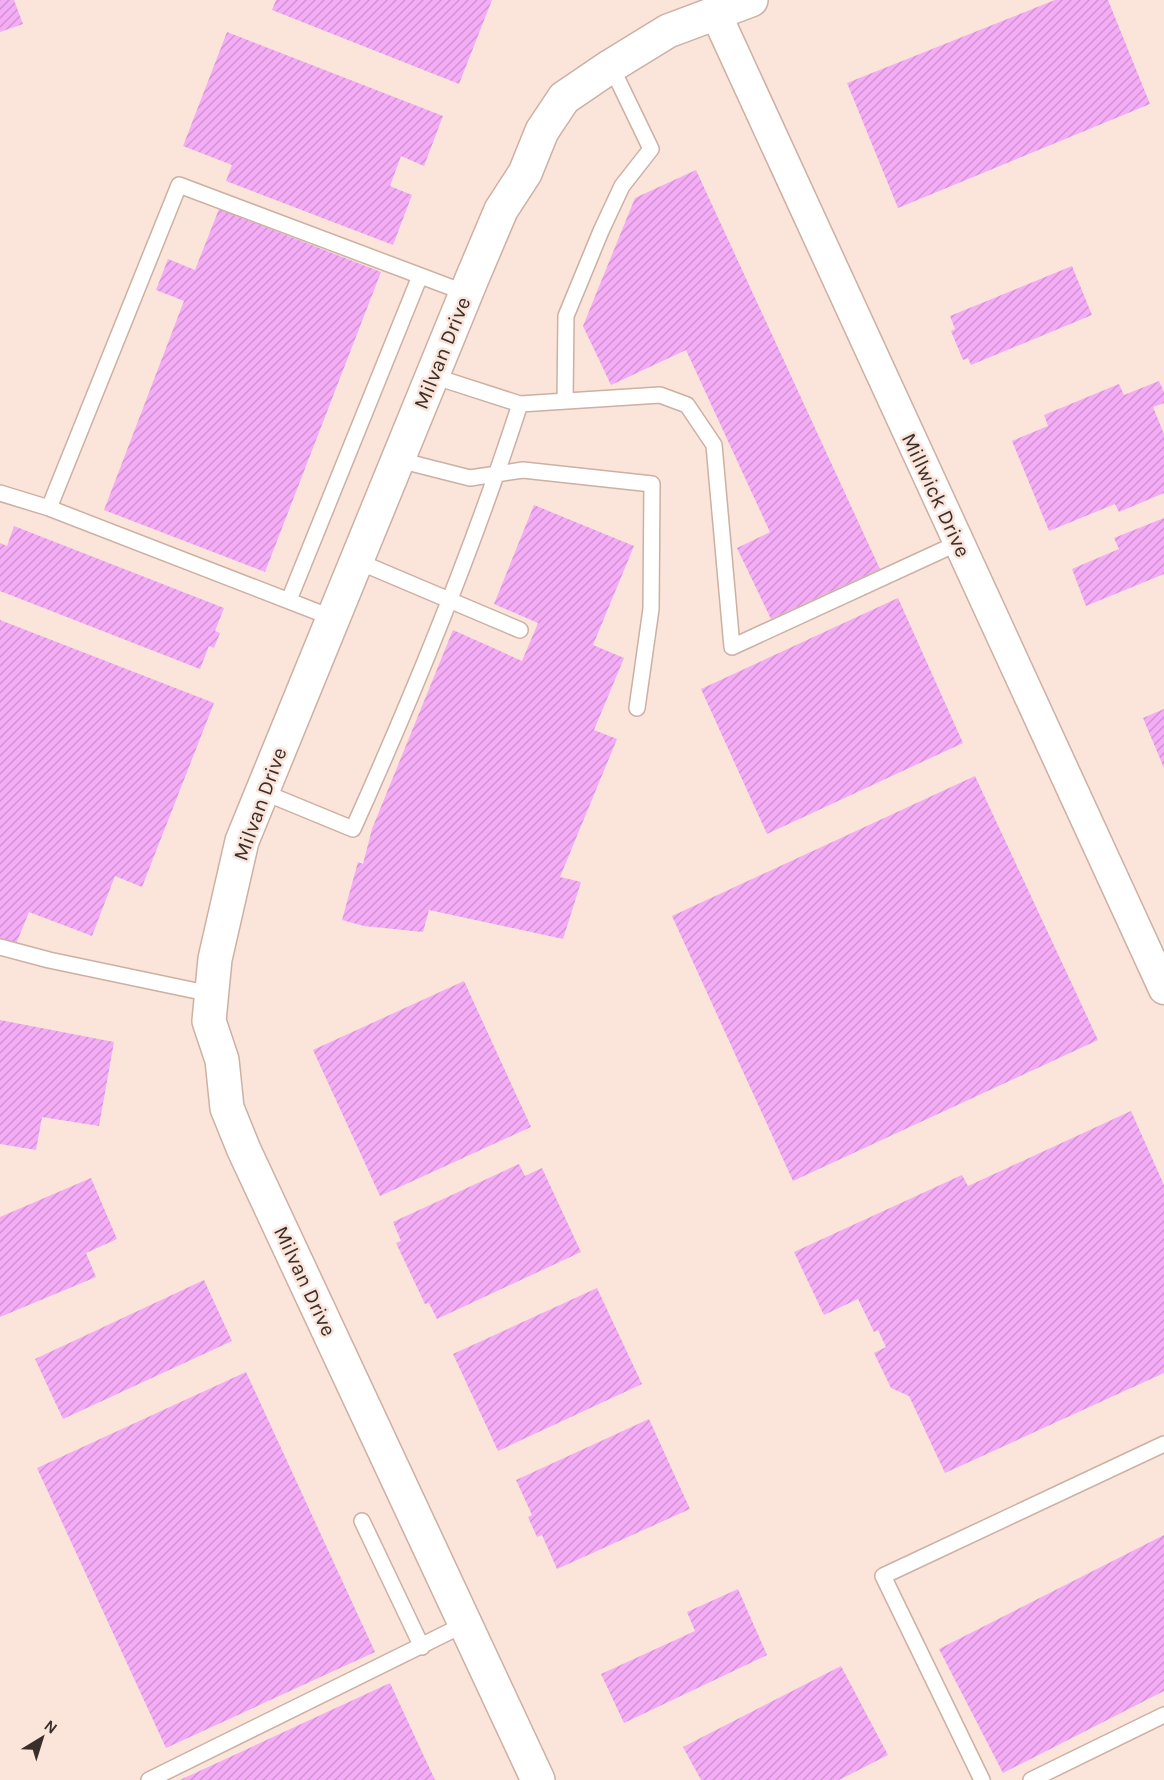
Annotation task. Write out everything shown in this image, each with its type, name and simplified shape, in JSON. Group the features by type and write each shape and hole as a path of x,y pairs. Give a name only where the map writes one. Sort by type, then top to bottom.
{"street":[{"name":"Milvan Drive","path":"538,1780 244,1150 227,1108 222,1060 209,1021 215,958 242,841 501,210 525,173 542,131 564,98 611,66 713,7 751,0"},
{"name":"Millwick Drive","path":"713,7 1164,989"}],"lane":[{"path":"565,401 566,316 622,186 651,149 611,66"},
{"path":"49,508 179,185 466,293"},
{"path":"289,600 420,276"},
{"path":"433,376 520,404 660,395 687,405 714,444 732,647 958,543"},
{"path":"263,792 352,829 404,713 497,476 520,404"},
{"path":"399,460 470,478 497,476 523,470 652,484 651,609 637,708"},
{"path":"0,493 49,508 333,618"},
{"path":"357,561 520,630"},
{"path":"0,947 49,960 211,994"},
{"path":"982,1780 883,1576 1164,1444"},
{"path":"362,1521 422,1647"},
{"path":"149,1780 465,1624"},
{"path":"1031,1780 1164,1714"}],"building":[{"path":"0,0 14,0 23,24 0,32"},
{"path":"276,0 492,0 459,84 272,10"},
{"path":"1055,0 1108,0 1150,104 898,208 847,83"},
{"path":"227,32 443,116 424,166 401,156 390,186 412,195 393,245 226,181 232,165 183,146"},
{"path":"696,170 880,569 771,619 737,548 770,532 686,350 611,385 583,326 635,198"},
{"path":"219,209 381,272 265,572 104,510 184,301 156,290 168,259 195,270"},
{"path":"1072,266 1092,315 971,365 968,358 963,360 951,331 955,329 950,316"},
{"path":"1159,381 1164,392 1164,403 1153,407 1164,434 1164,493 1119,512 1115,504 1049,531 1012,441 1048,426 1044,415 1119,384 1124,395"},
{"path":"534,505 634,546 593,645 624,658 594,730 617,739 560,877 581,882 563,939 429,910 423,932 364,926 342,920 358,862 363,864 372,829 453,630 522,661 538,623 494,604"},
{"path":"1164,518 1164,574 1086,606 1072,569 1119,549 1114,538"},
{"path":"14,526 224,608 215,631 220,633 214,648 209,646 200,669 0,591 0,543 7,546"},
{"path":"898,598 963,743 767,834 701,689"},
{"path":"0,620 214,703 142,887 115,876 92,936 29,912 16,944 0,938"},
{"path":"1164,709 1164,768 1143,718"},
{"path":"975,776 1098,1040 793,1181 672,916"},
{"path":"464,981 531,1127 380,1196 313,1050"},
{"path":"0,1020 114,1042 99,1126 42,1117 36,1150 0,1144"},
{"path":"1131,1111 1164,1185 1164,1373 945,1473 909,1396 891,1388 874,1353 886,1347 878,1330 874,1332 858,1299 824,1315 794,1252 962,1175 968,1186"},
{"path":"519,1164 525,1176 542,1168 581,1252 437,1319 429,1303 425,1304 396,1243 401,1241 393,1222"},
{"path":"91,1178 117,1239 86,1253 96,1277 0,1317 0,1217"},
{"path":"204,1280 232,1341 63,1419 35,1359"},
{"path":"597,1288 642,1384 498,1451 453,1354"},
{"path":"246,1372 375,1652 166,1748 37,1468"},
{"path":"649,1419 690,1509 557,1569 542,1535 537,1537 528,1517 532,1515 516,1480"},
{"path":"1164,1535 1164,1691 1003,1773 939,1649"},
{"path":"738,1589 767,1655 624,1723 601,1674 695,1631 687,1612"},
{"path":"841,1666 888,1755 839,1780 701,1780 683,1747"},
{"path":"390,1683 435,1780 180,1780"}]}
